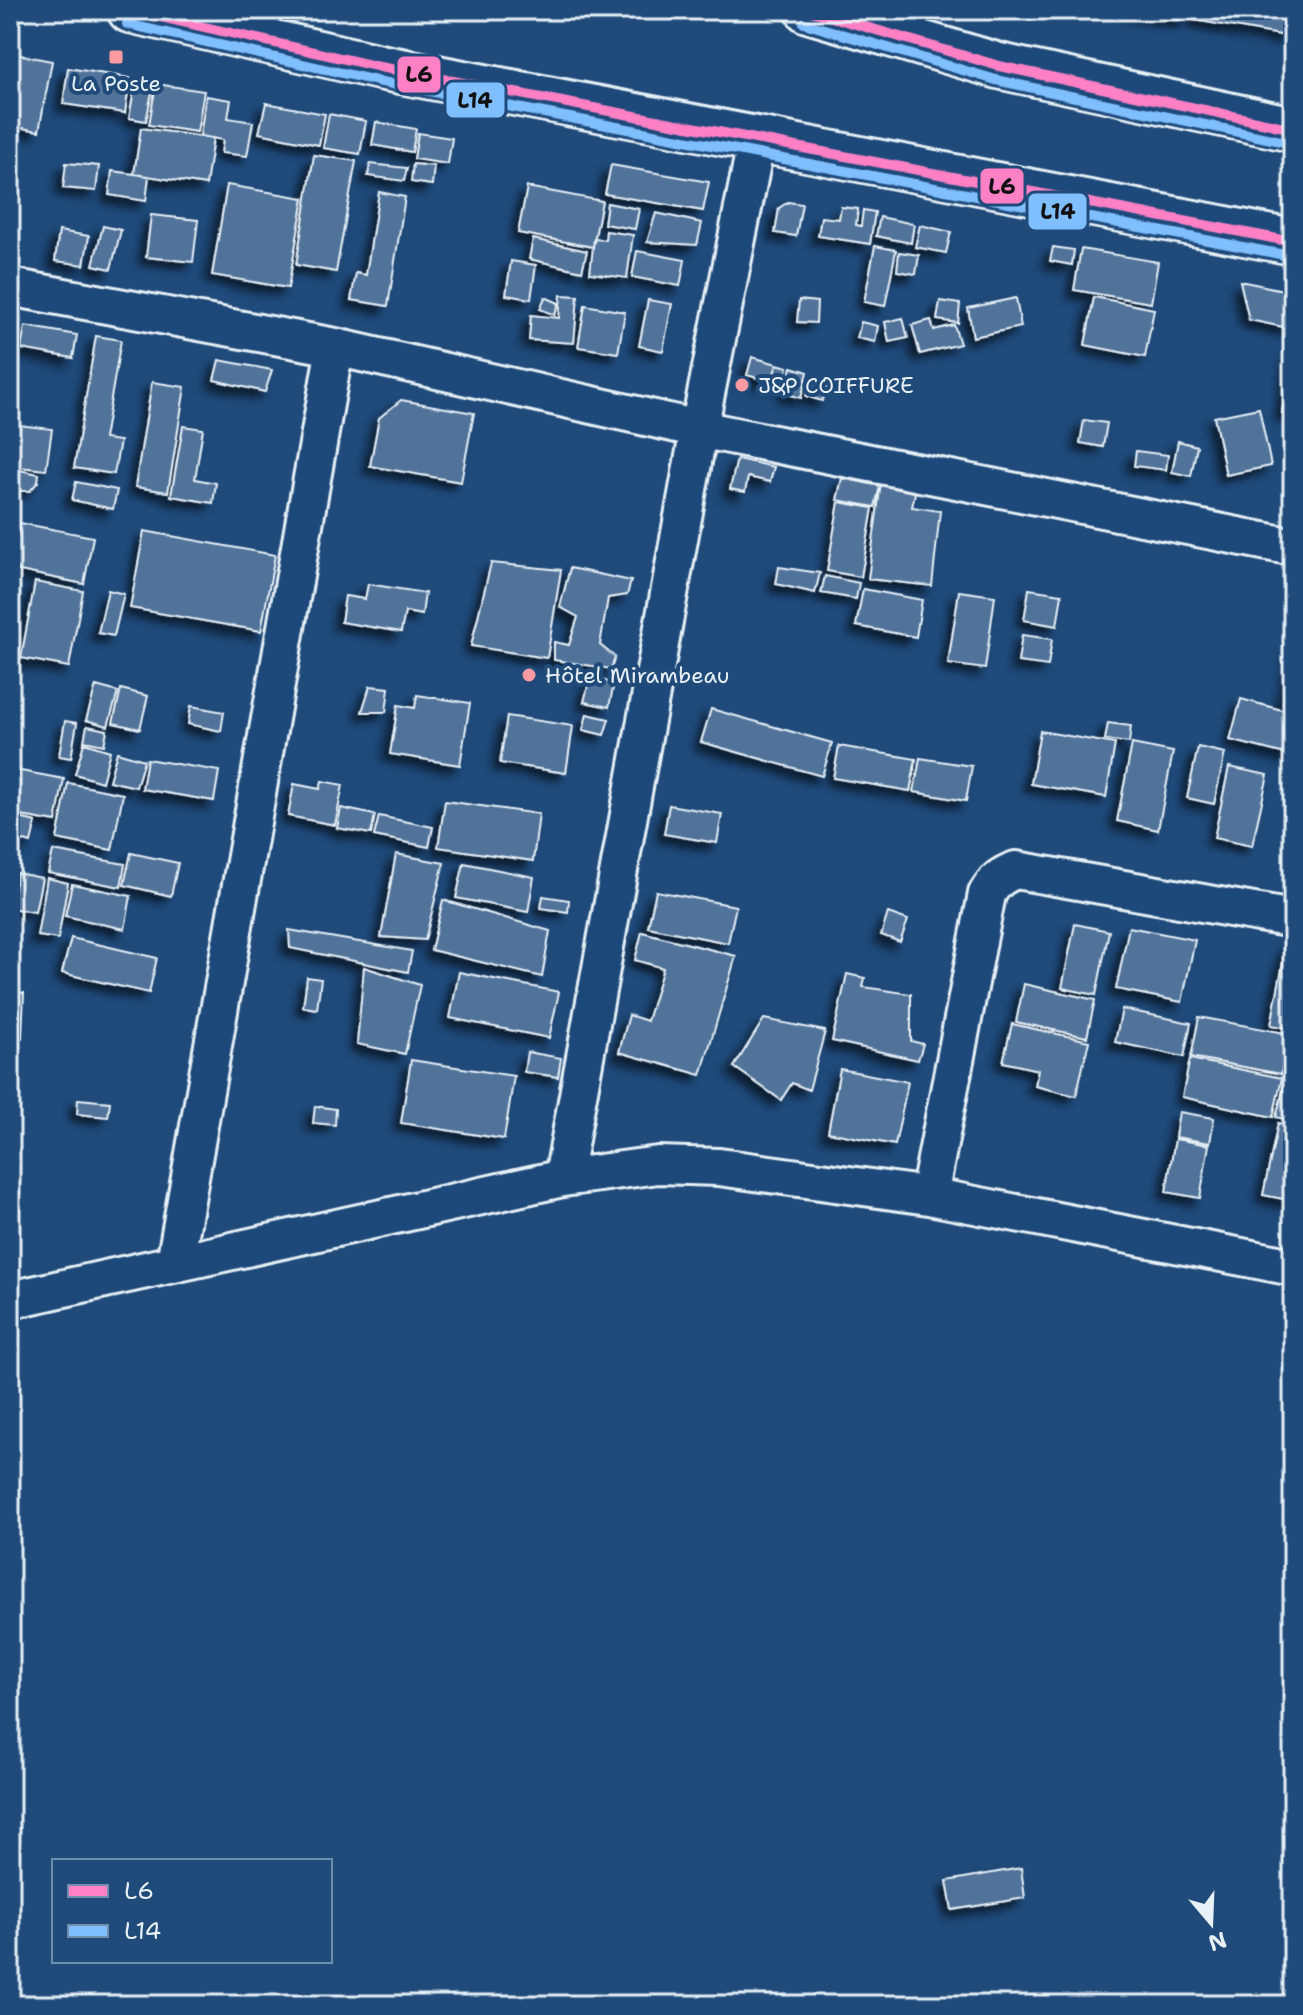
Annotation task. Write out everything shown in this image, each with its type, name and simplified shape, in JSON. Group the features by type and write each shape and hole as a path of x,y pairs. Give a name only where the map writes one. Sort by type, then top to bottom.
{"main road":[{"path":"130,10 380,67 1293,242"},
{"path":"808,10 999,66 1293,129"}],"street":[{"path":"563,1178 699,429 757,138"},
{"path":"10,287 335,347 699,429 1293,547"},
{"path":"175,1263 335,347"},
{"path":"929,1196 987,894 995,881 1016,870 1293,919"},
{"path":"10,1300 563,1178 658,1165 719,1167 929,1196 1293,1267"}],"building":[{"path":"1123,10 1187,10 1185,21"},
{"path":"1196,10 1291,10 1286,36 1194,20"},
{"path":"10,53 52,61 39,131 10,126"},
{"path":"68,68 130,78 125,113 63,104"},
{"path":"136,79 154,82 146,121 129,118"},
{"path":"156,84 204,91 197,132 149,125"},
{"path":"206,96 231,100 228,118 253,122 247,156 221,153 223,140 200,136"},
{"path":"266,103 325,114 319,145 259,133"},
{"path":"329,114 366,121 360,154 323,148"},
{"path":"376,122 416,129 412,152 372,145"},
{"path":"141,128 213,138 206,185 134,174"},
{"path":"418,133 452,138 448,164 414,159"},
{"path":"314,155 356,161 336,272 296,265"},
{"path":"66,163 99,166 96,191 63,188"},
{"path":"370,164 407,168 404,181 368,176"},
{"path":"413,164 434,166 432,185 411,182"},
{"path":"611,165 709,182 703,211 605,194"},
{"path":"112,171 149,176 146,201 109,195"},
{"path":"10,174 22,177 10,228"},
{"path":"227,185 304,198 288,288 212,275"},
{"path":"527,187 602,201 593,247 518,233"},
{"path":"379,192 405,197 388,306 351,300 356,273 366,275"},
{"path":"788,202 802,204 796,236 775,233 779,208"},
{"path":"607,203 639,209 635,229 604,224"},
{"path":"841,207 858,209 856,225 861,226 863,210 875,212 870,244 818,236 821,217 839,219"},
{"path":"656,213 702,223 697,245 647,242"},
{"path":"151,215 198,220 193,262 146,257"},
{"path":"880,217 914,224 911,243 876,236"},
{"path":"920,225 951,232 946,253 915,247"},
{"path":"103,226 121,230 111,269 93,265"},
{"path":"59,231 89,236 84,265 55,261"},
{"path":"606,231 633,235 627,278 590,273 594,239 605,240"},
{"path":"533,239 587,251 582,271 529,259"},
{"path":"875,246 896,250 885,306 864,302"},
{"path":"1053,247 1074,250 1072,265 1050,261"},
{"path":"1081,249 1158,262 1151,303 1074,290"},
{"path":"637,251 685,260 680,286 632,277"},
{"path":"899,252 919,255 916,274 897,271"},
{"path":"511,261 536,265 531,299 506,295"},
{"path":"1240,281 1293,292 1293,329 1249,320"},
{"path":"561,295 578,296 574,343 529,340 531,315 559,318"},
{"path":"545,297 559,303 555,315 540,309"},
{"path":"1094,297 1154,309 1145,357 1085,345"},
{"path":"1016,298 1021,327 973,337 968,308"},
{"path":"648,300 672,304 663,351 639,346"},
{"path":"799,300 817,302 816,323 797,322"},
{"path":"940,301 960,304 958,323 937,320"},
{"path":"585,305 625,312 618,353 578,347"},
{"path":"903,318 908,338 889,342 885,322"},
{"path":"10,319 21,320 16,348 10,347"},
{"path":"931,320 934,330 954,325 960,344 920,354 912,325"},
{"path":"861,322 878,326 875,342 857,338"},
{"path":"25,326 77,335 73,358 21,349"},
{"path":"96,336 121,340 104,439 120,441 114,474 74,468"},
{"path":"1293,346 1293,415 1282,413"},
{"path":"752,357 777,364 772,382 747,375"},
{"path":"219,360 272,370 265,392 214,380"},
{"path":"777,364 788,367 785,377 774,374"},
{"path":"792,367 808,372 801,398 784,393"},
{"path":"812,377 829,382 822,401 806,396"},
{"path":"152,382 185,387 168,492 135,487"},
{"path":"401,400 474,413 461,482 370,466 379,418"},
{"path":"1259,408 1271,466 1226,475 1214,417"},
{"path":"1084,420 1107,423 1103,447 1080,443"},
{"path":"10,424 52,429 46,470 10,466"},
{"path":"183,426 203,429 195,479 216,483 213,503 171,496"},
{"path":"1178,441 1197,446 1191,476 1172,472"},
{"path":"1136,451 1168,455 1166,470 1134,466"},
{"path":"737,459 774,467 770,482 748,477 745,492 730,489"},
{"path":"12,471 39,474 38,482 30,491 10,489"},
{"path":"842,478 880,486 875,507 837,500"},
{"path":"76,482 117,490 113,509 72,500"},
{"path":"881,482 916,488 912,507 940,511 932,586 868,579"},
{"path":"839,502 873,508 861,577 827,571"},
{"path":"20,523 93,537 84,584 10,569"},
{"path":"144,531 275,555 261,631 130,608"},
{"path":"491,563 561,570 547,658 471,646"},
{"path":"779,567 820,573 815,593 776,584"},
{"path":"570,568 631,581 627,595 608,598 600,645 615,657 611,669 554,660 554,642 569,645 578,617 560,607"},
{"path":"825,576 859,583 856,599 821,593"},
{"path":"35,582 83,591 69,667 21,658"},
{"path":"368,584 425,593 422,615 405,612 401,632 341,622 345,596 365,599"},
{"path":"863,589 922,600 916,637 856,626"},
{"path":"1029,589 1062,594 1057,626 1024,620"},
{"path":"108,590 124,594 114,636 98,633"},
{"path":"959,591 995,596 985,669 948,664"},
{"path":"1022,635 1052,639 1048,666 1018,662"},
{"path":"1293,649 1293,706 1283,704"},
{"path":"590,678 614,683 609,707 584,702"},
{"path":"96,686 118,692 108,726 86,720"},
{"path":"370,686 389,688 386,712 362,712"},
{"path":"121,689 148,696 140,729 113,723"},
{"path":"417,695 470,703 460,765 390,754 398,705 415,708"},
{"path":"1241,699 1293,713 1293,756 1230,740"},
{"path":"191,706 224,712 221,731 188,724"},
{"path":"711,709 832,743 822,776 701,742"},
{"path":"587,714 609,719 604,735 583,730"},
{"path":"507,716 573,726 566,773 500,763"},
{"path":"65,721 77,723 71,758 59,756"},
{"path":"1108,723 1131,726 1129,743 1105,740"},
{"path":"87,726 107,730 104,745 84,741"},
{"path":"1040,731 1115,744 1106,797 1031,784"},
{"path":"84,743 110,751 102,782 75,774"},
{"path":"1132,744 1173,752 1158,830 1117,821"},
{"path":"839,746 916,759 910,791 833,778"},
{"path":"1198,747 1225,753 1214,804 1187,798"},
{"path":"117,752 144,760 136,787 109,781"},
{"path":"920,758 972,766 966,801 914,792"},
{"path":"147,759 219,771 214,801 142,789"},
{"path":"1229,767 1268,775 1252,846 1214,838"},
{"path":"10,769 64,779 56,822 10,814"},
{"path":"322,781 343,785 335,825 288,816 294,784 320,789"},
{"path":"68,783 123,794 112,850 57,839"},
{"path":"445,801 539,814 533,861 438,847"},
{"path":"669,805 722,814 717,843 664,834"},
{"path":"341,808 375,815 371,834 337,828"},
{"path":"379,816 433,827 429,847 374,836"},
{"path":"10,817 15,818 10,846"},
{"path":"19,818 36,822 31,843 14,838"},
{"path":"53,851 125,864 121,887 48,873"},
{"path":"131,853 178,863 171,896 124,885"},
{"path":"396,854 444,863 425,940 381,937"},
{"path":"464,863 534,877 528,912 456,898"},
{"path":"17,873 42,878 35,912 10,908"},
{"path":"47,878 68,883 58,939 37,936"},
{"path":"72,884 131,896 125,929 65,916"},
{"path":"656,891 736,906 728,943 648,927"},
{"path":"543,896 569,900 568,912 541,908"},
{"path":"443,900 550,931 542,977 431,950"},
{"path":"888,913 908,920 900,942 881,935"},
{"path":"1075,924 1109,931 1096,995 1062,988"},
{"path":"1129,927 1195,940 1182,1002 1116,989"},
{"path":"289,930 412,951 408,972 290,948"},
{"path":"642,932 736,956 701,1075 619,1052 629,1015 647,1021 663,968 635,960"},
{"path":"71,938 157,958 149,993 62,973"},
{"path":"1287,943 1293,944 1293,1029 1271,1025"},
{"path":"364,967 420,985 405,1054 357,1044"},
{"path":"459,972 559,992 549,1038 450,1018"},
{"path":"847,974 865,978 863,987 911,994 911,1041 923,1044 918,1060 832,1041"},
{"path":"307,977 321,979 317,1009 303,1007"},
{"path":"1024,984 1095,1000 1087,1037 1016,1022"},
{"path":"10,992 24,993 22,1038 10,1037"},
{"path":"1122,1009 1191,1023 1184,1057 1115,1042"},
{"path":"1199,1017 1290,1034 1281,1074 1191,1057"},
{"path":"764,1019 825,1031 809,1090 792,1083 781,1100 734,1067"},
{"path":"1012,1024 1089,1041 1076,1096 1035,1086 1038,1070 1003,1062"},
{"path":"527,1052 561,1058 558,1077 524,1072"},
{"path":"1190,1059 1282,1078 1273,1117 1182,1097"},
{"path":"411,1060 514,1076 504,1139 401,1123"},
{"path":"840,1069 908,1082 895,1145 828,1132"},
{"path":"1286,1080 1293,1081 1293,1121 1276,1117"},
{"path":"78,1099 110,1102 108,1117 77,1114"},
{"path":"315,1106 336,1109 335,1125 313,1123"},
{"path":"1179,1112 1214,1118 1210,1143 1175,1137"},
{"path":"1278,1123 1293,1126 1293,1201 1263,1195"},
{"path":"1175,1139 1209,1145 1200,1198 1166,1192"},
{"path":"1021,1868 1025,1898 952,1910 947,1881"}],"transit line":[{"name":"L6","path":"130,10 380,67 1293,242"},
{"name":"L6","path":"808,10 999,66 1293,129"},
{"name":"L14","path":"804,23 996,80 1290,143"},
{"name":"L14","path":"127,24 377,81 1290,256"}],"place":[{"name":"La Poste","path":"116,57"},
{"name":"J&P COIFFURE","path":"742,385"},
{"name":"Hôtel Mirambeau","path":"529,675"}]}
